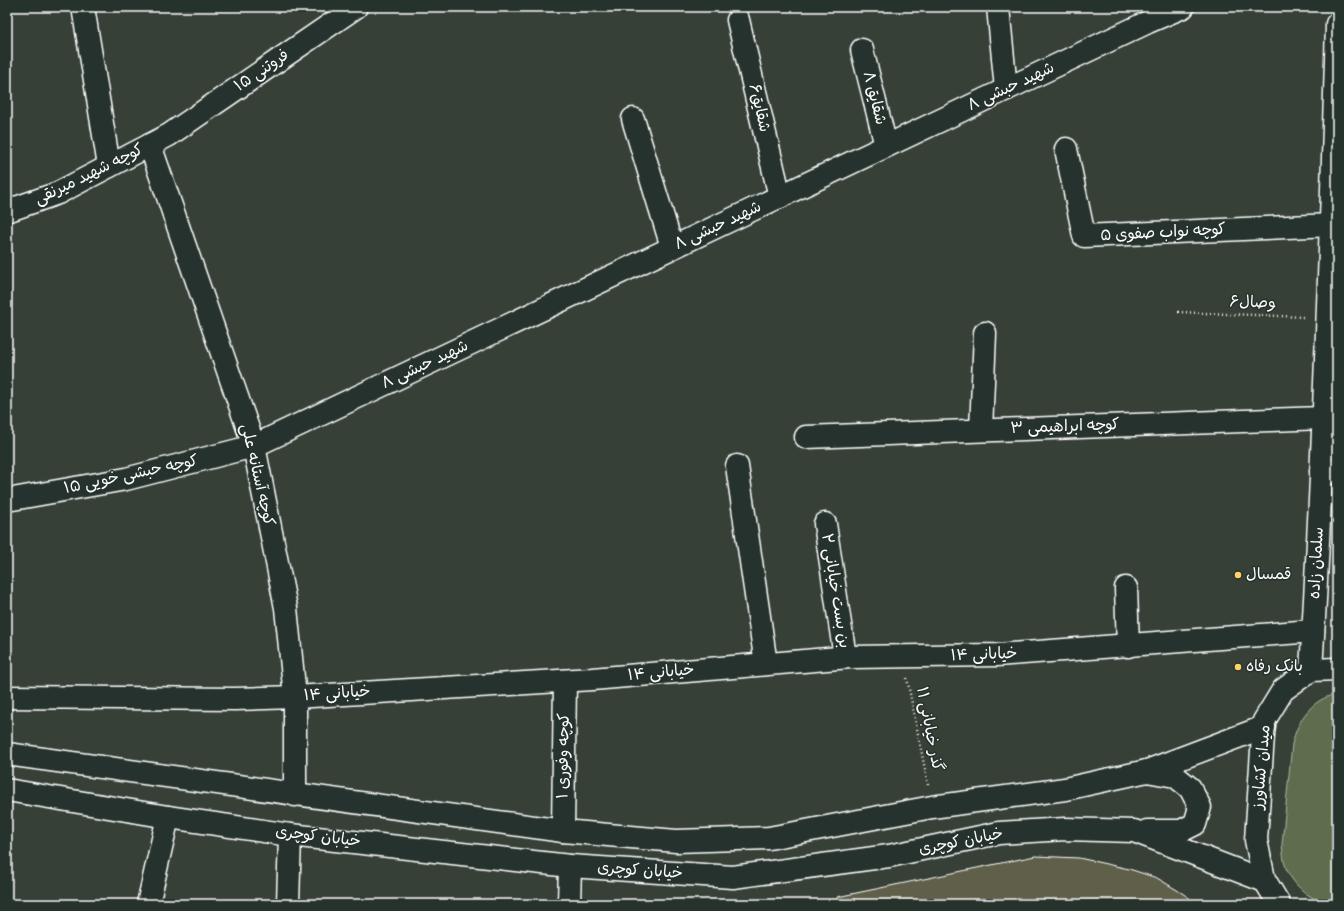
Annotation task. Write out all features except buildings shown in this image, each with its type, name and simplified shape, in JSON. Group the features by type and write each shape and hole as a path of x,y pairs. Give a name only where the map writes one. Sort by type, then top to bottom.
{"street":[{"path":"83,7 109,166"},
{"name":"فروتنی ۱۵","path":"169,134 356,7"},
{"path":"998,7 1006,89"},
{"name":"شهید حبشی ۸","path":"254,446 1006,89 1183,7"},
{"name":"شقایق۶","path":"738,20 780,197"},
{"name":"سلمان زاده","path":"1311,670 1313,631 1329,471 1323,418 1328,318 1334,255 1332,225 1337,24"},
{"name":"شقایق ۸","path":"862,50 886,146"},
{"path":"633,119 672,247"},
{"name":"کوچه شهید میرنقی","path":"7,211 58,193 169,134"},
{"name":"کوچه آستانه علی","path":"150,145 254,446 286,608 295,697 295,795"},
{"name":"کوچه نواب صفوی ۵","path":"1066,150 1084,236 1332,225"},
{"path":"981,430 985,333"},
{"name":"کوچه ابراهیمی ۳","path":"806,437 1323,418"},
{"name":"کوچه حبشی خویی ۱۵","path":"7,500 126,479 254,446"},
{"path":"737,466 766,664"},
{"name":"بن بست خیابانی ۲","path":"825,524 845,657"},
{"path":"1126,588 1128,646"},
{"name":"خیابانی ۱۴","path":"7,697 227,699 295,697 565,681 845,657 998,655 1313,631"},
{"path":"1311,670 1337,669"},
{"name":"میدان کشاورز","path":"1279,904 1265,881 1256,840 1264,721 1283,690 1311,670"},
{"name":"کوچه وفوری ۱","path":"563,832 565,681"},
{"name":"خیابان کوچری","path":"7,754 563,832 676,840 769,838 932,807 1065,789 1147,771 1264,727"},
{"path":"1134,832 1180,831 1195,824 1200,807 1190,788 1175,776 1147,771"},
{"name":"خیابان کوچری","path":"7,790 290,835 570,866 733,878 889,856 999,833 1065,829 1134,832 1265,881"},
{"path":"148,904 168,816"},
{"path":"288,904 290,835"},
{"path":"569,904 570,866"}],"path":[{"name":"وصال۶","path":"1178,312 1328,318"},
{"name":"گذر خیابانی ۱۱","path":"902,656 932,807"}],"green space":[{"path":"1337,694 1337,904 1321,901 1300,889 1286,868 1282,844 1292,744 1295,735 1302,719 1313,706 1328,697"}],"place":[{"name":"قمسال","path":"1238,575"},
{"name":"بانک رفاه","path":"1238,667"}]}
